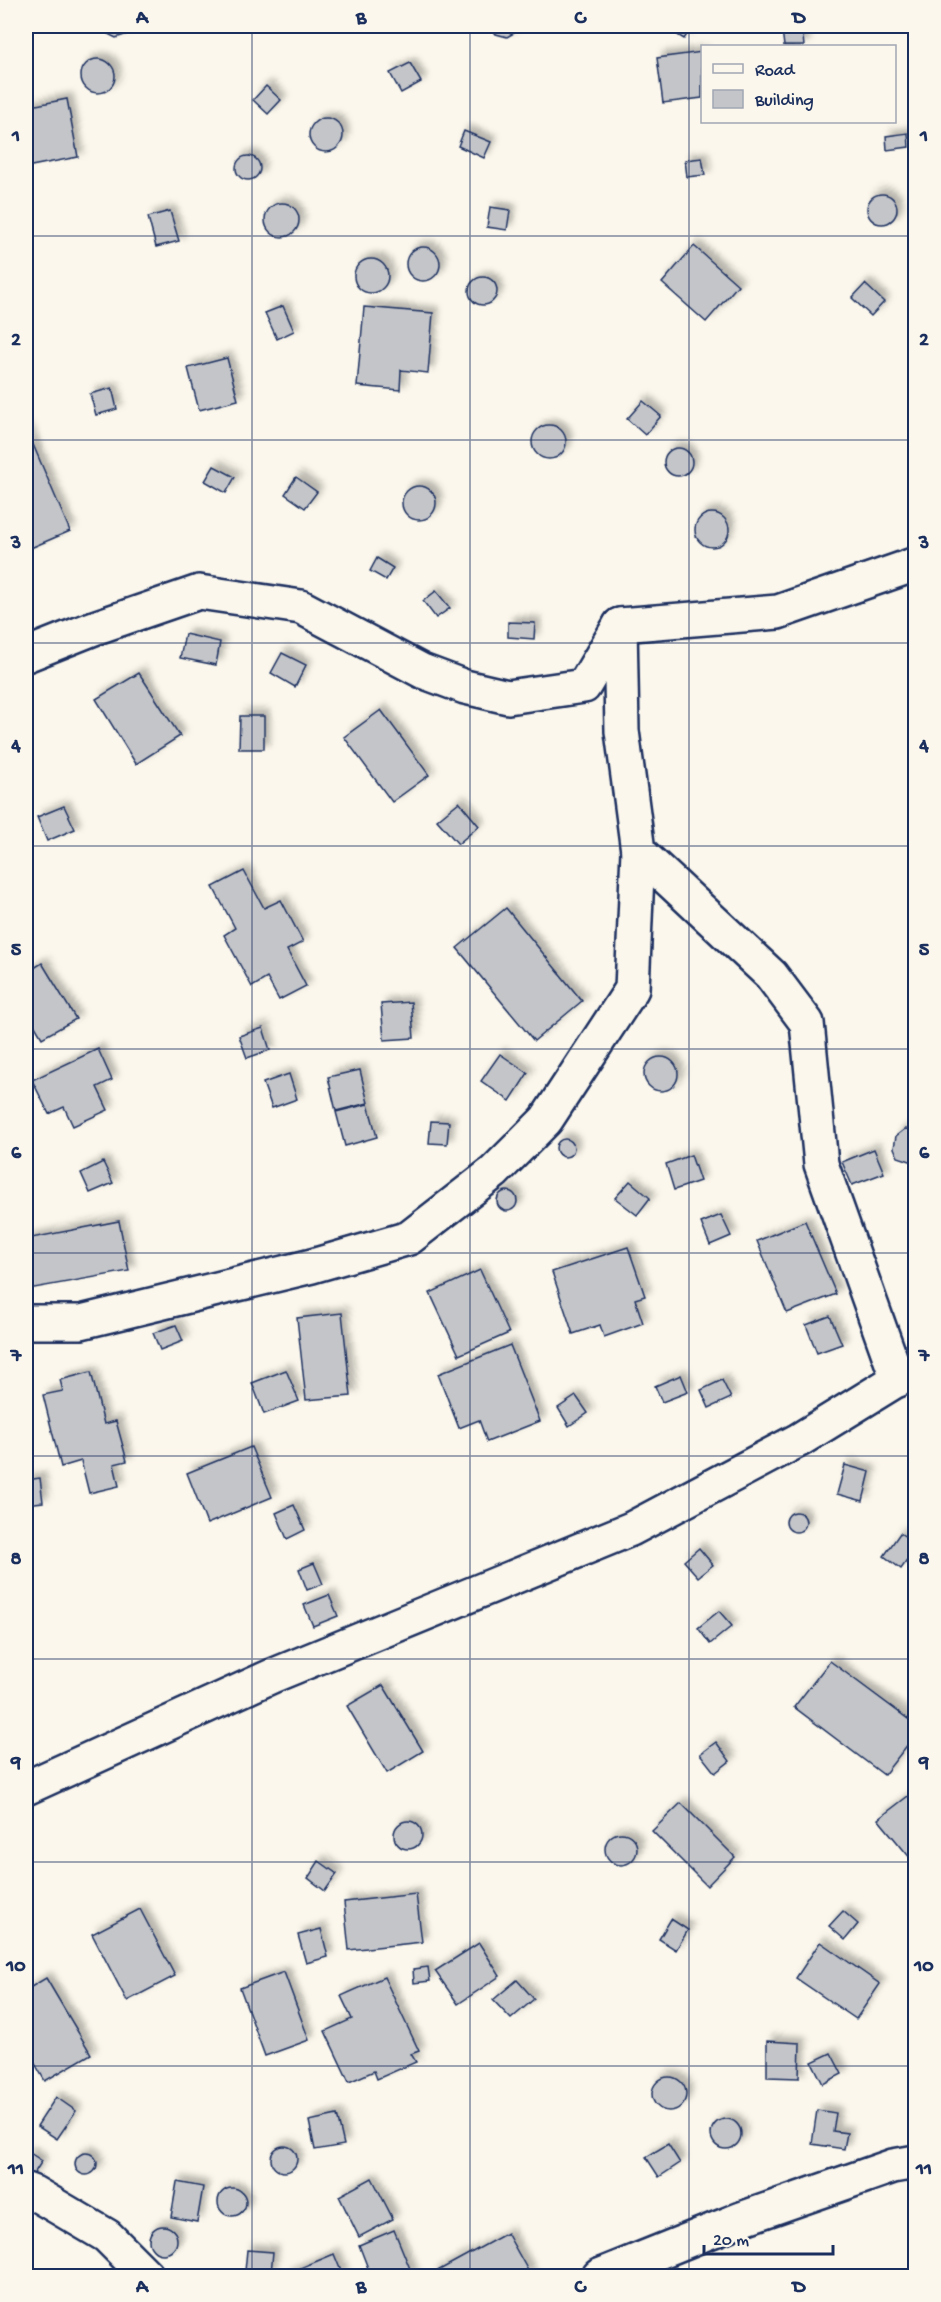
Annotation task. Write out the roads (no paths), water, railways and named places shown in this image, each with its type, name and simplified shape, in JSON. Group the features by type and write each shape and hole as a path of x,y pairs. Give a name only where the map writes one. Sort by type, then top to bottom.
{"street":[{"path":"620,625 778,612 915,564"},
{"path":"26,655 94,628 199,592 301,607 422,671 465,687 508,697 584,686 620,625"},
{"path":"26,1322 81,1322 312,1266 409,1238 494,1172 546,1120 632,989 638,851 622,731 620,625"},
{"path":"26,1788 272,1676 631,1529 799,1440 907,1374 821,1164 807,1023 771,975 638,851"},
{"path":"599,2277 741,2219 893,2166 915,2162"},
{"path":"26,2190 107,2236 147,2277"}]}
